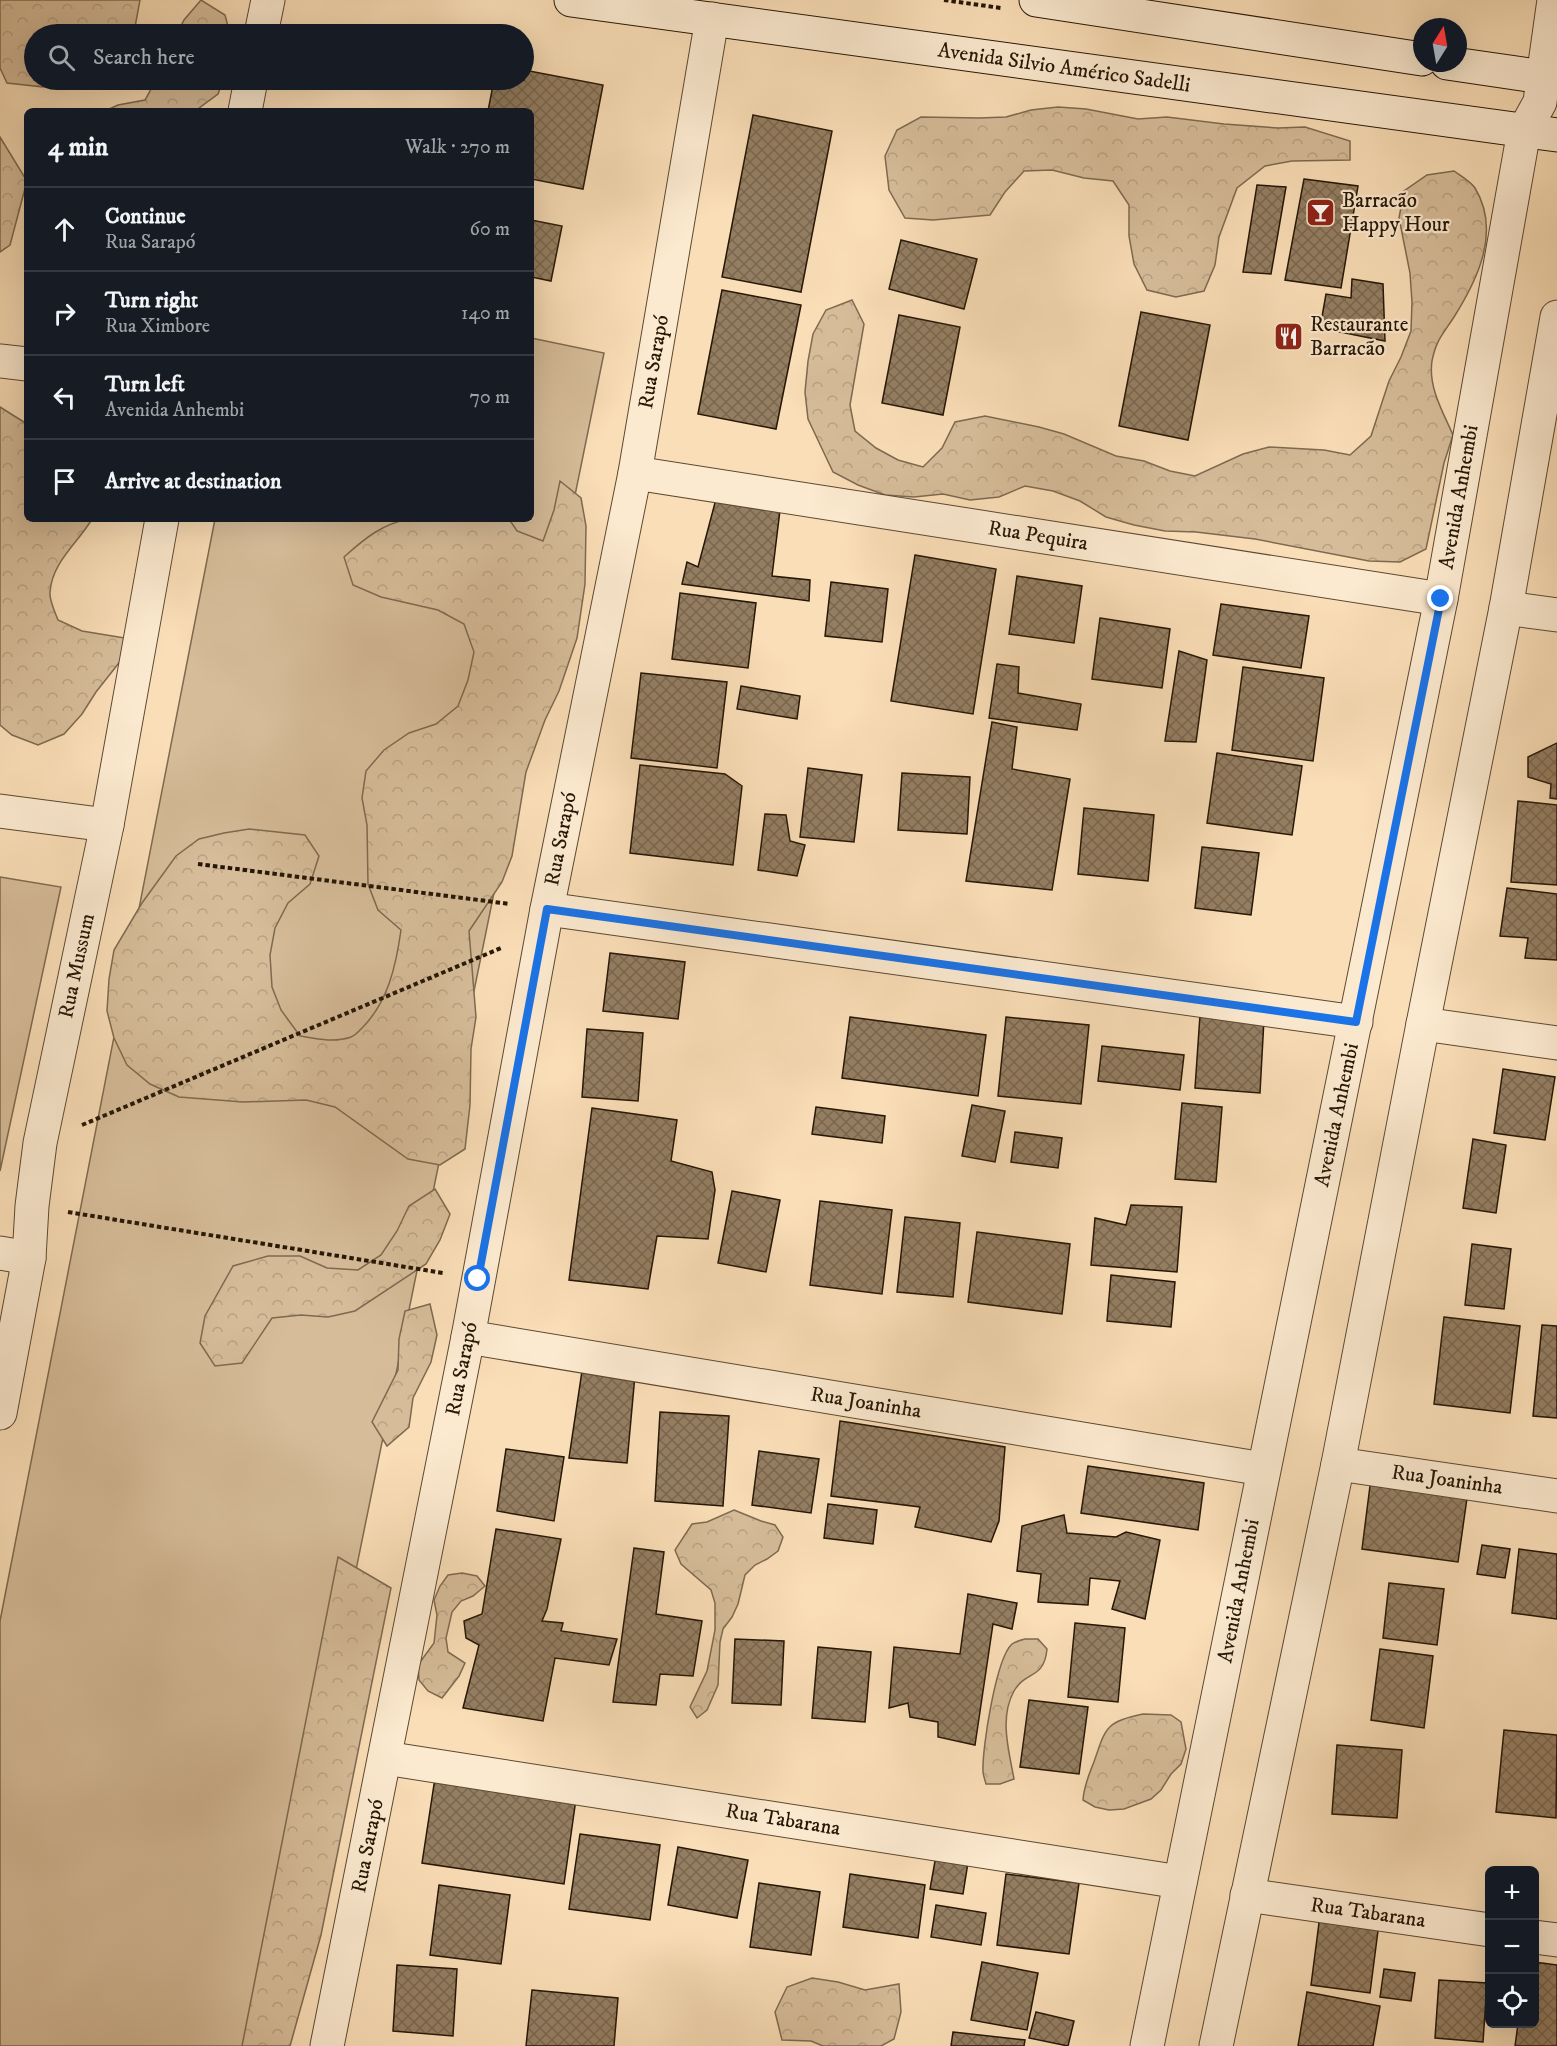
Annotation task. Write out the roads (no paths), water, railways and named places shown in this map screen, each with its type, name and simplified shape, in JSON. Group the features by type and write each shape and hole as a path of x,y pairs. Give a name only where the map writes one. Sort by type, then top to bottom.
{"street":[{"path":"263,24 268,0"},
{"name":"Avenida Silvio Américo Sadelli","path":"571,0 1557,135"},
{"path":"1036,0 1413,58"},
{"name":"Avenida Anhembi","path":"1147,2046 1441,599 1524,131 1550,79 1554,0"},
{"name":"Rua Sarapó","path":"327,2046 386,1758 468,1337 545,920 635,473 712,19"},
{"path":"1467,66 1550,79"},
{"path":"245,108 249,90"},
{"path":"1216,2046 1338,1464 1506,608 1557,317"},
{"path":"0,361 24,364"},
{"name":"Rua Pequira","path":"635,473 1441,599"},
{"name":"Rua Mussum","path":"0,1413 15,1256 32,1206 40,1143 106,825 161,522"},
{"path":"1506,608 1557,615"},
{"path":"0,811 106,825"},
{"path":"545,920 1356,1022"},
{"path":"1423,1024 1557,1043"},
{"name":"Rua Joaninha","path":"468,1337 1263,1469"},
{"name":"Rua Joaninha","path":"1338,1464 1557,1496"},
{"name":"Rua Tabarana","path":"386,1758 1180,1882"},
{"name":"Rua Tabarana","path":"1247,1895 1485,1929"},
{"path":"1539,1938 1557,1940"}],"place":[{"name":"Barracão Happy Hour","path":"1321,213"},
{"name":"Restaurante Barracão","path":"1289,337"}]}
